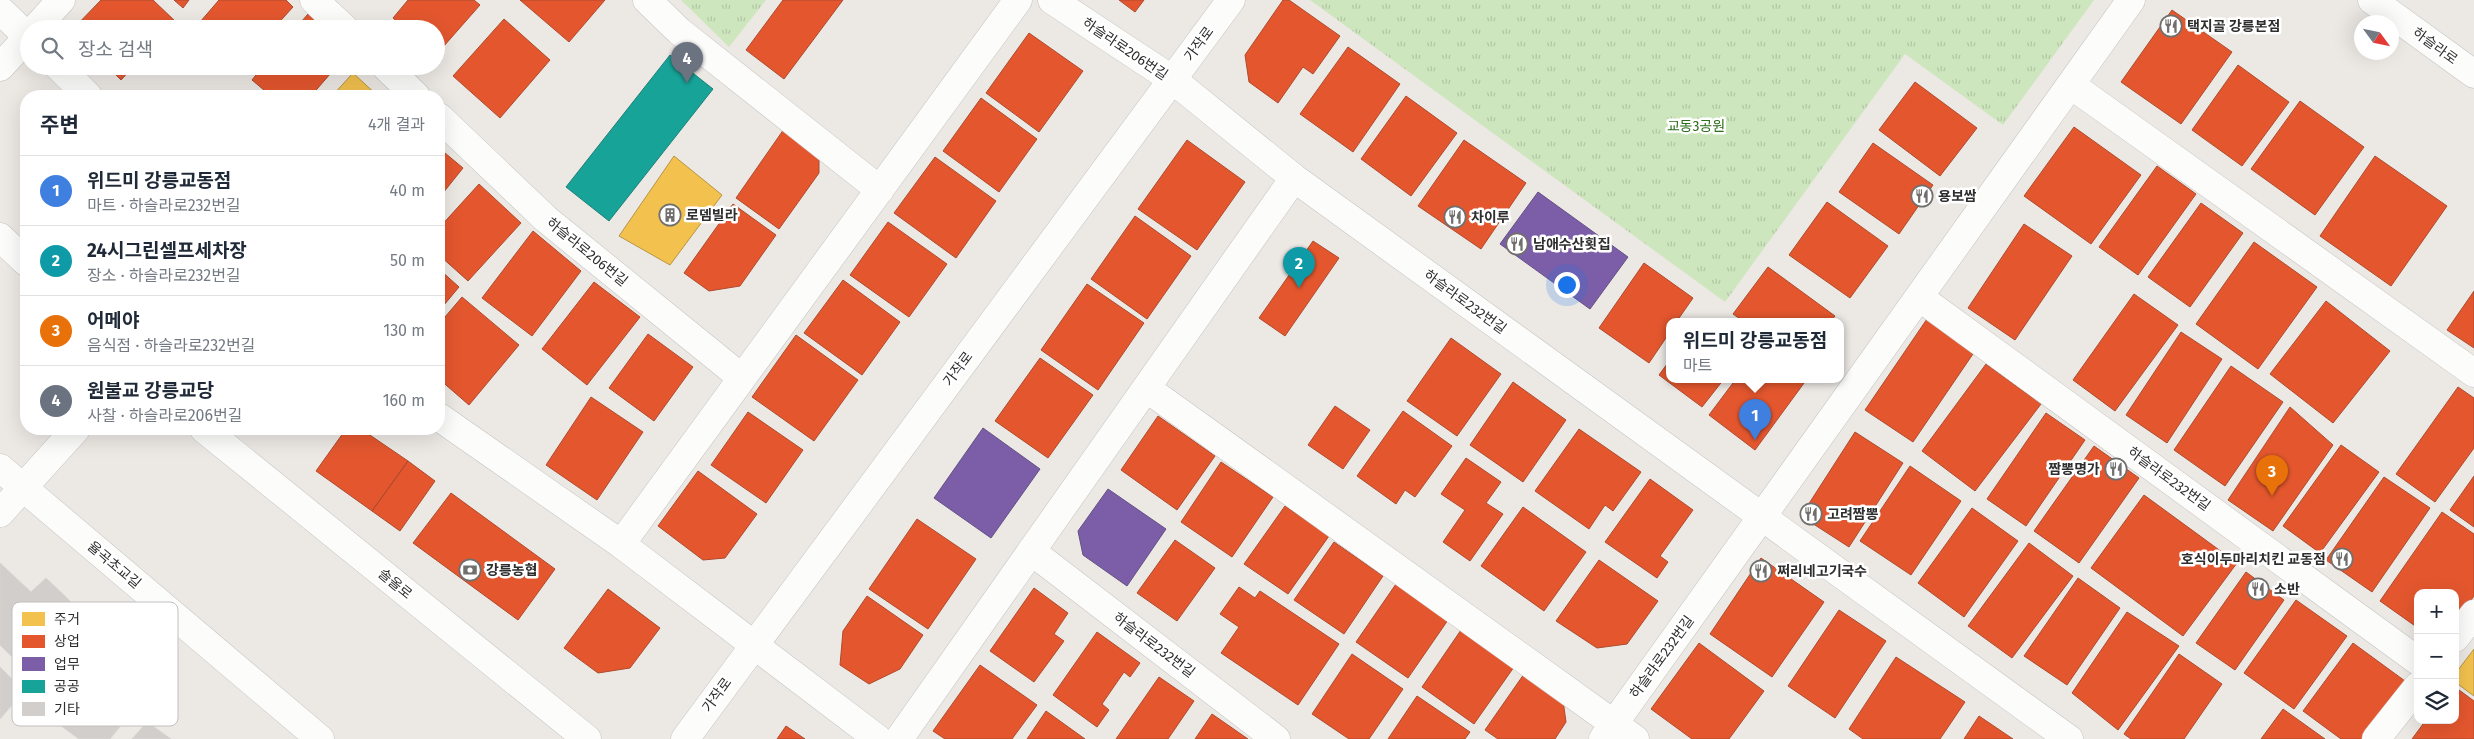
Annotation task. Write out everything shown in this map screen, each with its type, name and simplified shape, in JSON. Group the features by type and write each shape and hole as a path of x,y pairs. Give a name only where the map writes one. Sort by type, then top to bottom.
{"street":[{"path":"43,20 61,0"},
{"path":"314,0 335,20"},
{"path":"647,0 679,31 880,190"},
{"path":"621,544 1018,0"},
{"name":"하슬라로206번길","path":"1052,0 1173,80"},
{"name":"가작로","path":"685,739 752,645 1231,0"},
{"name":"하슬라로232번길","path":"1146,388 1617,734 1762,517 2131,0"},
{"name":"하슬라로","path":"2372,0 2474,74"},
{"path":"0,10 20,27"},
{"path":"0,67 20,46"},
{"path":"67,75 82,90"},
{"path":"394,75 410,90"},
{"name":"하슬라로232번길","path":"1173,80 1294,178 2070,739"},
{"path":"2071,85 2474,373"},
{"name":"하슬라로206번길","path":"445,123 546,218 742,378"},
{"path":"899,739 1294,178"},
{"path":"0,237 20,256"},
{"name":"하슬라로232번길","path":"1919,297 2414,659"},
{"path":"445,421 621,544 878,739"},
{"path":"0,513 71,435"},
{"name":"솔올로","path":"211,435 587,739"},
{"name":"율곡초교길","path":"0,468 158,602"},
{"name":"하슬라로232번길","path":"1031,551 1276,739"},
{"path":"2458,634 2474,614"},
{"name":"율곡초교길","path":"178,619 320,739"},
{"path":"2376,739 2414,691"}],"green space":[{"path":"681,0 766,0 729,47"},
{"name":"교동3공원","path":"1310,0 2094,0 2003,125 1905,54 1725,302"}],"building: 주거":[{"path":"351,75 355,75 371,90 337,90"},
{"name":"로뎀빌라","path":"674,156 722,195 670,265 619,236"},
{"path":"2474,649 2474,696 2459,685 2459,669"}],"building: 상업":[{"path":"101,0 153,0 174,20 82,20"},
{"path":"174,0 189,0 183,8"},
{"path":"219,0 286,0 293,7 281,20 202,20"},
{"path":"408,0 474,0 480,5 445,45 445,20 395,20 393,18"},
{"path":"520,0 605,0 569,42"},
{"path":"783,0 843,0 784,79 746,50"},
{"path":"1119,0 1144,0 1135,12"},
{"path":"1283,0 1289,0 1340,36 1313,74 1303,67 1278,103 1249,82 1245,55"},
{"path":"2172,10 2232,52 2181,124 2121,82"},
{"path":"308,14 315,20 303,20"},
{"path":"504,19 550,60 500,118 453,76"},
{"path":"1029,33 1083,71 1039,132 986,93"},
{"path":"1348,47 1400,84 1353,152 1300,114"},
{"path":"2238,65 2289,102 2242,166 2192,130"},
{"path":"116,75 126,75 121,80"},
{"path":"256,75 329,75 316,90 264,90 252,80"},
{"path":"1915,82 1977,128 1940,176 1879,130"},
{"path":"1406,96 1457,133 1411,196 1361,159"},
{"path":"981,98 1037,139 999,192 943,151"},
{"path":"2300,101 2364,147 2315,215 2251,169"},
{"path":"2074,127 2141,175 2091,244 2024,196"},
{"path":"784,129 819,154 819,173 779,229 736,198"},
{"path":"1187,140 1245,182 1197,250 1138,209"},
{"path":"1464,140 1526,183 1481,249 1418,206"},
{"path":"1873,143 1933,185 1899,234 1839,192"},
{"path":"445,153 463,168 445,190"},
{"path":"2375,156 2447,206 2391,286 2320,236"},
{"path":"935,157 996,201 956,258 894,213"},
{"path":"2157,166 2196,194 2138,275 2099,247"},
{"path":"479,184 521,223 468,281 445,260 445,221"},
{"path":"1827,202 1888,246 1850,298 1789,255"},
{"path":"2201,203 2243,233 2190,307 2148,277"},
{"path":"733,204 776,235 740,286 709,291 684,273"},
{"path":"1135,216 1191,256 1147,319 1091,279"},
{"path":"888,222 947,264 909,317 850,275"},
{"path":"2024,224 2072,256 2015,340 1968,308"},
{"path":"533,231 581,271 532,336 482,298"},
{"path":"1313,241 1339,258 1285,336 1259,318"},
{"path":"2254,242 2317,287 2258,369 2196,324"},
{"path":"1644,263 1693,298 1679,318 1666,318 1666,338 1649,363 1599,328"},
{"path":"1768,267 1835,316 1833,318 1739,318 1733,314"},
{"path":"445,274 459,287 445,304"},
{"path":"843,280 900,322 862,375 804,333"},
{"path":"594,282 640,317 587,385 542,349"},
{"path":"1087,284 1144,323 1098,390 1041,350"},
{"path":"2474,291 2474,348 2447,330"},
{"path":"2134,294 2178,325 2115,411 2073,380"},
{"path":"462,297 519,345 469,405 445,384 445,317"},
{"path":"2326,301 2390,351 2333,423 2270,374"},
{"path":"1927,319 1975,351 1913,442 1865,410"},
{"path":"2181,332 2222,359 2167,443 2126,415"},
{"path":"648,334 693,367 654,421 609,388"},
{"path":"796,335 858,380 814,441 752,397"},
{"path":"1451,338 1501,374 1457,436 1407,401"},
{"path":"1040,358 1093,395 1048,458 995,421"},
{"path":"1986,364 2041,404 1975,491 1922,451"},
{"path":"1666,365 1666,380 1659,375"},
{"path":"2231,366 2283,402 2225,486 2174,450"},
{"path":"1513,382 1566,420 1523,482 1470,445"},
{"path":"1670,383 1721,383 1702,407"},
{"path":"1733,383 1804,383 1755,450 1709,415"},
{"path":"2458,387 2474,398 2474,448 2435,502 2396,474"},
{"path":"591,397 643,432 597,500 546,465"},
{"path":"1335,406 1370,430 1343,469 1308,445"},
{"path":"2290,407 2333,445 2273,531 2228,500"},
{"path":"1403,411 1452,446 1415,497 1405,490 1396,504 1357,476"},
{"path":"748,412 803,450 766,503 711,465"},
{"path":"2046,413 2085,440 2026,526 1987,499"},
{"path":"1158,416 1215,456 1177,510 1121,470"},
{"path":"1579,429 1641,472 1613,511 1605,505 1589,529 1535,491"},
{"path":"1855,432 1903,463 1849,547 1801,516"},
{"path":"342,435 370,435 408,461 372,511 316,471"},
{"path":"2341,445 2379,472 2320,553 2283,526"},
{"path":"2094,446 2139,478 2079,563 2034,531"},
{"path":"1466,458 1501,482 1486,503 1503,514 1470,561 1443,542 1465,510 1441,494"},
{"path":"408,461 435,481 400,531 372,511"},
{"path":"1221,462 1273,497 1232,557 1181,522"},
{"path":"1910,466 1961,501 1911,575 1860,541"},
{"path":"698,471 757,514 725,558 703,560 658,526"},
{"path":"2474,476 2474,527 2450,510"},
{"path":"2384,477 2430,508 2372,592 2326,560"},
{"path":"1650,479 1693,510 1660,556 1668,562 1657,578 1605,542"},
{"path":"451,493 555,569 518,620 413,543"},
{"path":"2144,495 2237,563 2183,636 2091,568"},
{"path":"1285,506 1329,536 1288,594 1244,564"},
{"path":"1523,507 1586,552 1544,611 1481,566"},
{"path":"1972,508 2018,541 1964,617 1918,583"},
{"path":"2442,512 2474,534 2474,596 2459,617 2459,589 2414,589 2414,625 2380,601"},
{"path":"917,519 976,559 928,629 869,589"},
{"path":"1175,540 1215,568 1177,621 1137,593"},
{"path":"1334,542 1383,576 1344,634 1294,600"},
{"path":"2029,543 2073,576 2012,658 1968,626"},
{"path":"1761,558 1824,602 1772,677 1710,634"},
{"path":"1599,560 1658,601 1627,644 1597,648 1556,621"},
{"path":"2246,572 2284,600 2235,670 2196,643"},
{"path":"2078,578 2120,608 2067,685 2024,656"},
{"path":"1396,584 1448,620 1408,678 1356,642"},
{"path":"1239,587 1255,598 1260,591 1339,644 1298,705 1221,653 1239,627 1220,614"},
{"path":"1034,588 1068,613 1054,634 1064,641 1034,682 990,651"},
{"path":"608,589 660,628 630,668 598,673 564,648"},
{"path":"867,596 923,635 900,669 869,684 840,665 843,631"},
{"path":"2296,600 2347,636 2294,709 2244,673"},
{"path":"1839,610 1886,641 1835,718 1788,686"},
{"path":"2127,612 2179,646 2118,730 2072,693"},
{"path":"1461,630 1514,667 1474,724 1422,687"},
{"path":"1097,632 1140,663 1130,677 1124,672 1102,704 1109,710 1097,727 1053,695"},
{"path":"1699,643 1764,691 1729,739 1692,739 1651,709"},
{"path":"2353,643 2405,681 2363,739 2341,739 2303,711"},
{"path":"1352,654 1403,689 1369,739 1349,739 1312,714"},
{"path":"2179,654 2222,684 2184,739 2131,739 2124,734"},
{"path":"1896,657 1965,702 1940,739 1863,739 1849,729"},
{"path":"980,665 1037,705 1012,739 945,739 933,731"},
{"path":"1524,674 1563,700 1566,722 1555,739 1498,739 1485,730"},
{"path":"1159,677 1194,701 1168,739 1116,739"},
{"path":"2459,690 2474,701 2474,739 2412,739 2423,724 2459,724"},
{"path":"1417,696 1470,732 1465,739 1388,739"},
{"path":"2283,709 2325,739 2261,739"},
{"path":"1046,711 1085,739 1027,739"},
{"path":"1212,714 1248,739 1195,739"},
{"path":"1979,716 2013,739 1964,739"},
{"path":"786,726 805,739 777,739"}],"building: 업무":[{"path":"1538,192 1628,257 1590,309 1500,244"},
{"path":"983,428 1040,469 991,538 934,498"},
{"path":"1108,489 1166,529 1127,586 1083,555 1078,531"}],"building: 공공":[{"path":"670,55 713,89 609,221 566,187"}],"building: 기타":[{"path":"0,563 31,592 46,578 71,602 12,602 12,657 0,645"},
{"path":"0,667 12,679 12,705 0,719"},
{"path":"61,726 120,726 110,739 79,739"},
{"path":"143,726 153,726 171,739 132,739"}],"place":[{"name":"택지골 강릉본점","path":"2171,26"},
{"name":"원불교 강릉교당","path":"687,83"},
{"name":"용보쌈","path":"1922,196"},
{"name":"로뎀빌라","path":"670,215"},
{"name":"차이루","path":"1455,217"},
{"name":"남애수산횟집","path":"1517,244"},
{"name":"24시그린셀프세차장","path":"1299,288"},
{"name":"위드미 강릉교동점","path":"1755,440"},
{"name":"짬뽕명가","path":"2116,469"},
{"name":"어메야","path":"2272,496"},
{"name":"고려짬뽕","path":"1811,514"},
{"name":"호식이두마리치킨 교동점","path":"2342,559"},
{"name":"강릉농협","path":"470,570"},
{"name":"쩌리네고기국수","path":"1761,571"},
{"name":"소반","path":"2258,589"}]}
